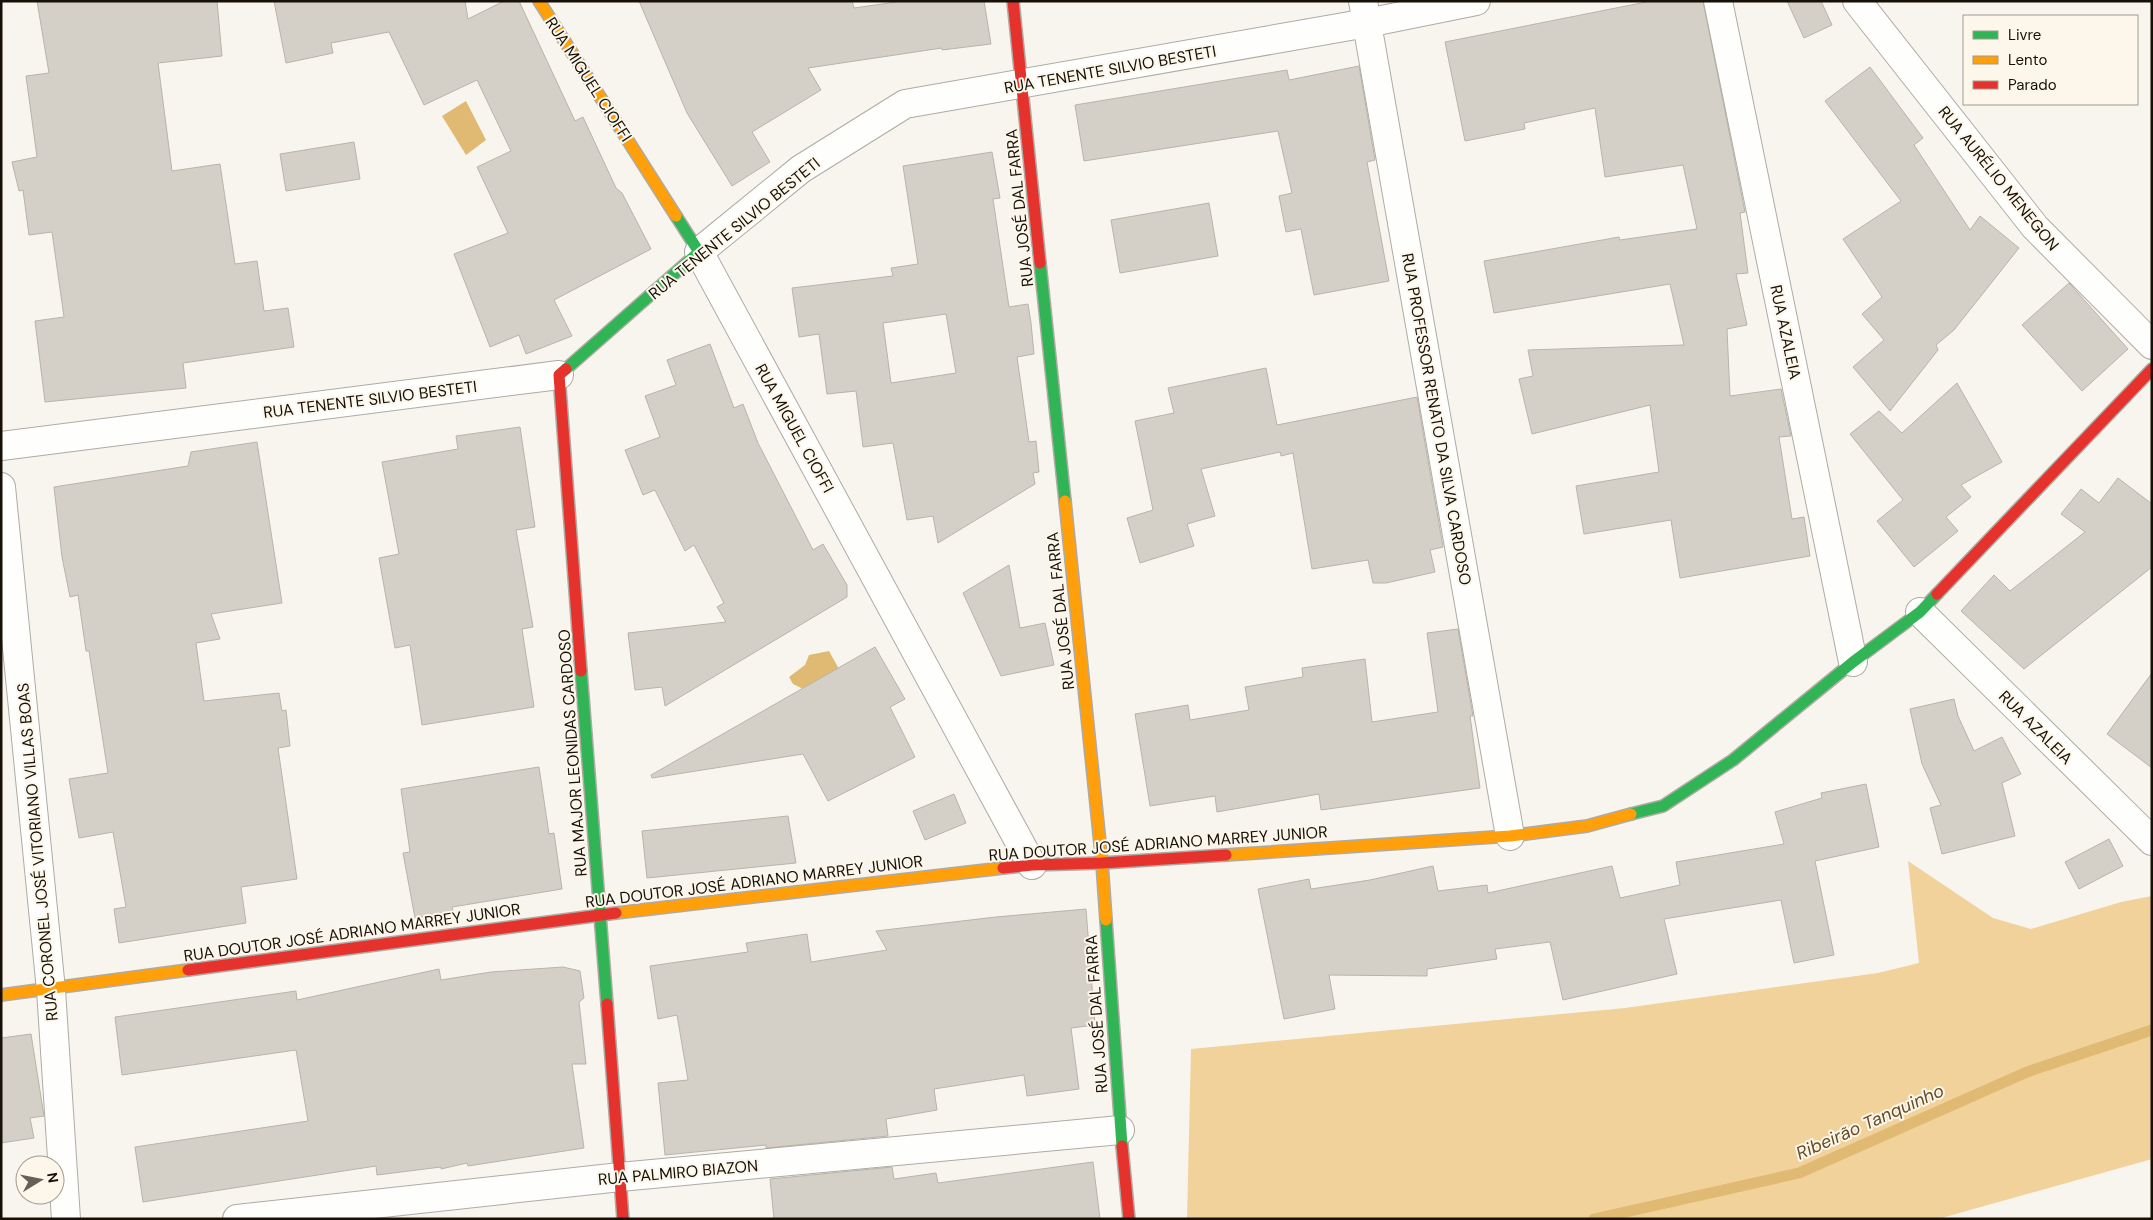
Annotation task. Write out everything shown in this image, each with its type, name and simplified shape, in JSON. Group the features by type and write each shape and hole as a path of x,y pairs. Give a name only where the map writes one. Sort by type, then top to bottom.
{"street":[{"name":"RUA MIGUEL CIOFFI","path":"539,1 700,252 1032,865"},
{"name":"RUA JOSÉ DAL FARRA","path":"1013,1 1102,863 1120,1130 1129,1219"},
{"name":"RUA TENENTE SILVIO BESTETI","path":"1,446 559,375 700,252 801,169 905,104 1022,84 1365,12 1476,1"},
{"name":"RUA AZALEIA","path":"1718,1 1853,662"},
{"name":"RUA AURÉLIO MENEGON","path":"1857,1 2035,227 2152,345"},
{"name":"RUA PROFESSOR RENATO DA SILVA CARDOSO","path":"1365,12 1510,836"},
{"name":"RUA DOUTOR JOSÉ ADRIANO MARREY JUNIOR","path":"1,995 50,990 601,915 1032,865 1102,863 1510,836 1587,826 1663,806 1733,760 1853,662 1920,612 2152,369"},
{"name":"RUA MAJOR LEONIDAS CARDOSO","path":"559,375 623,1219"},
{"name":"RUA CORONEL JOSÉ VITORIANO VILLAS BOAS","path":"1,486 50,990 66,1219"},
{"name":"RUA AZALEIA","path":"1920,612 2152,841"},
{"name":"RUA PALMIRO BIAZON","path":"237,1219 620,1177 1120,1130"}],"shaded area":[{"path":"466,101 486,140 466,155 442,116"},
{"path":"829,651 839,669 803,689 793,684 789,677 805,665 809,655"},
{"path":"1908,861 1993,918 2031,929 2121,902 2152,896 2152,1159 1938,1219 1187,1219 1191,1049 1625,1008 1878,973 1919,963"}],"building":[{"path":"37,1 217,1 222,56 158,63 172,171 220,164 235,264 257,261 264,311 288,308 294,347 183,363 186,388 45,402 35,321 64,317 52,232 29,235 23,190 19,191 12,162 37,157 26,76 49,73"},
{"path":"274,1 465,1 468,19 504,1 519,1 575,121 583,117 616,188 622,193 651,249 554,300 572,336 526,354 519,335 490,347 454,254 508,233 477,167 511,151 477,80 424,105 389,32 331,43 333,53 286,63"},
{"path":"639,1 852,1 854,8 903,1 984,1 991,44 942,50 942,48 808,68 821,90 752,132 770,162 732,186 687,113"},
{"path":"1651,1 1703,1 1745,212 1740,213 1748,273 1736,274 1747,325 1727,329 1730,396 1781,389 1791,436 1779,437 1792,519 1804,517 1810,556 1680,578 1671,520 1584,534 1576,486 1659,472 1650,405 1532,434 1519,379 1533,376 1528,350 1684,345 1670,284 1494,313 1484,261 1619,237 1620,240 1697,229 1683,165 1605,177 1595,108 1524,123 1525,129 1465,141 1445,42"},
{"path":"1787,1 1821,1 1832,25 1804,38"},
{"path":"1359,66 1375,160 1367,162 1389,281 1314,295 1301,229 1286,232 1279,196 1292,193 1278,131 1084,161 1075,105 1287,70 1289,80"},
{"path":"1870,67 1923,138 1914,145 1970,230 1980,216 2019,248 1954,330 1936,345 1938,350 1890,411 1853,367 1884,340 1862,314 1882,297 1843,239 1901,201 1825,101"},
{"path":"354,142 360,179 286,191 280,154"},
{"path":"992,152 1000,198 993,199 1009,307 1028,304 1034,354 1017,357 1029,442 1036,441 1039,472 1033,473 1035,484 938,543 933,516 907,520 893,443 863,447 856,391 827,394 819,334 799,337 792,288 893,276 891,268 918,264 903,166","holes":["946,314 956,373 891,383 883,323"]},
{"path":"1209,203 1218,256 1120,273 1111,220"},
{"path":"2069,283 2128,349 2082,391 2022,325"},
{"path":"710,344 734,408 743,404 758,443 813,550 823,544 847,585 847,597 665,706 662,687 635,690 628,633 726,622 717,607 724,603 694,545 685,551 655,490 643,495 625,450 660,437 645,396 676,385 667,360"},
{"path":"1266,368 1277,425 1417,397 1443,547 1430,550 1435,572 1386,583 1373,583 1368,560 1312,569 1293,453 1281,456 1280,452 1201,469 1215,516 1187,524 1194,546 1140,563 1127,518 1153,510 1135,421 1174,413 1168,388"},
{"path":"1957,383 2002,462 1961,485 1971,497 1946,517 1958,531 1914,567 1877,521 1903,500 1850,434 1879,411 1902,433"},
{"path":"520,427 535,527 516,530 533,627 522,629 534,707 422,725 410,645 395,648 379,558 399,554 382,462 458,449 456,436"},
{"path":"257,442 282,603 211,614 220,639 196,643 204,701 279,693 282,711 286,710 290,746 278,748 297,879 241,887 246,923 119,943 114,909 126,907 113,832 79,838 69,779 108,773 89,651 86,651 78,595 70,597 62,557 54,487 188,466 191,452"},
{"path":"2118,478 2152,504 2152,567 2024,669 1961,611 1994,575 2010,591 2085,532 2061,514 2081,489 2099,503"},
{"path":"1009,565 1020,628 1045,623 1054,665 1001,676 963,593"},
{"path":"1458,629 1473,716 1470,716 1480,788 1321,810 1319,794 1217,812 1215,796 1150,806 1135,714 1188,705 1190,720 1249,710 1245,687 1303,677 1302,668 1365,659 1372,722 1438,712 1427,633"},
{"path":"875,647 905,699 890,707 915,757 828,801 803,754 652,778 651,775"},
{"path":"2152,673 2152,768 2107,734"},
{"path":"1954,699 1958,716 1974,751 2002,737 2021,774 2002,783 2015,836 1942,854 1930,808 1941,805 1922,764 1910,709"},
{"path":"539,767 549,834 554,833 562,889 452,907 453,911 415,918 403,853 410,852 401,789"},
{"path":"1866,784 1879,847 1815,861 1834,955 1794,963 1781,900 1664,919 1677,974 1563,1000 1550,942 1495,949 1497,959 1427,969 1427,976 1329,975 1335,1009 1284,1019 1258,889 1309,879 1311,889 1370,880 1433,866 1438,891 1487,885 1488,893 1612,866 1620,898 1680,885 1676,862 1784,844 1775,812 1822,798 1821,793"},
{"path":"954,794 966,823 925,840 913,811"},
{"path":"788,816 796,863 647,878 642,831"},
{"path":"2109,839 2123,866 2079,889 2065,862"},
{"path":"1086,909 1095,1025 1071,1028 1079,1089 1027,1096 1024,1075 934,1089 937,1110 886,1119 888,1136 766,1148 766,1145 665,1155 658,1083 688,1080 677,1015 658,1019 650,966 748,952 746,943 807,934 811,962 887,950 876,931"},
{"path":"563,967 580,971 584,998 579,1002 586,1064 572,1064 584,1148 468,1166 467,1163 441,1169 441,1167 377,1175 376,1166 143,1202 135,1147 308,1121 296,1050 122,1075 115,1017 296,991 297,1000 439,969 441,980 491,972"},
{"path":"31,1034 44,1116 30,1118 34,1138 1,1143 1,1038"},
{"path":"1093,1162 1100,1219 774,1219 770,1179 892,1167 894,1179 936,1173 938,1183"}],"waterway":[{"name":"Ribeirão Tanquinho","path":"1594,1219 1799,1173 2027,1072 2152,1030"}],"traffic: fast":[{"path":"566,369 699,252 676,216"},
{"path":"1040,263 1065,501"},
{"path":"1631,814 1663,806 1733,760 1853,662 1920,612 1937,594"},
{"path":"581,671 607,1004"},
{"path":"1106,920 1122,1146"}],"traffic: slow":[{"path":"539,1 676,216"},
{"path":"1065,501 1102,863 1106,920"},
{"path":"1226,855 1510,836 1587,826 1631,814"},
{"path":"616,913 1003,868"},
{"path":"1,995 188,970"}],"traffic: jam":[{"path":"1013,1 1040,263"},
{"path":"566,369 559,375 581,671"},
{"path":"1937,594 2152,369"},
{"path":"1003,868 1226,855"},
{"path":"188,970 616,913"},
{"path":"607,1004 623,1219"},
{"path":"1122,1146 1129,1219"}]}
